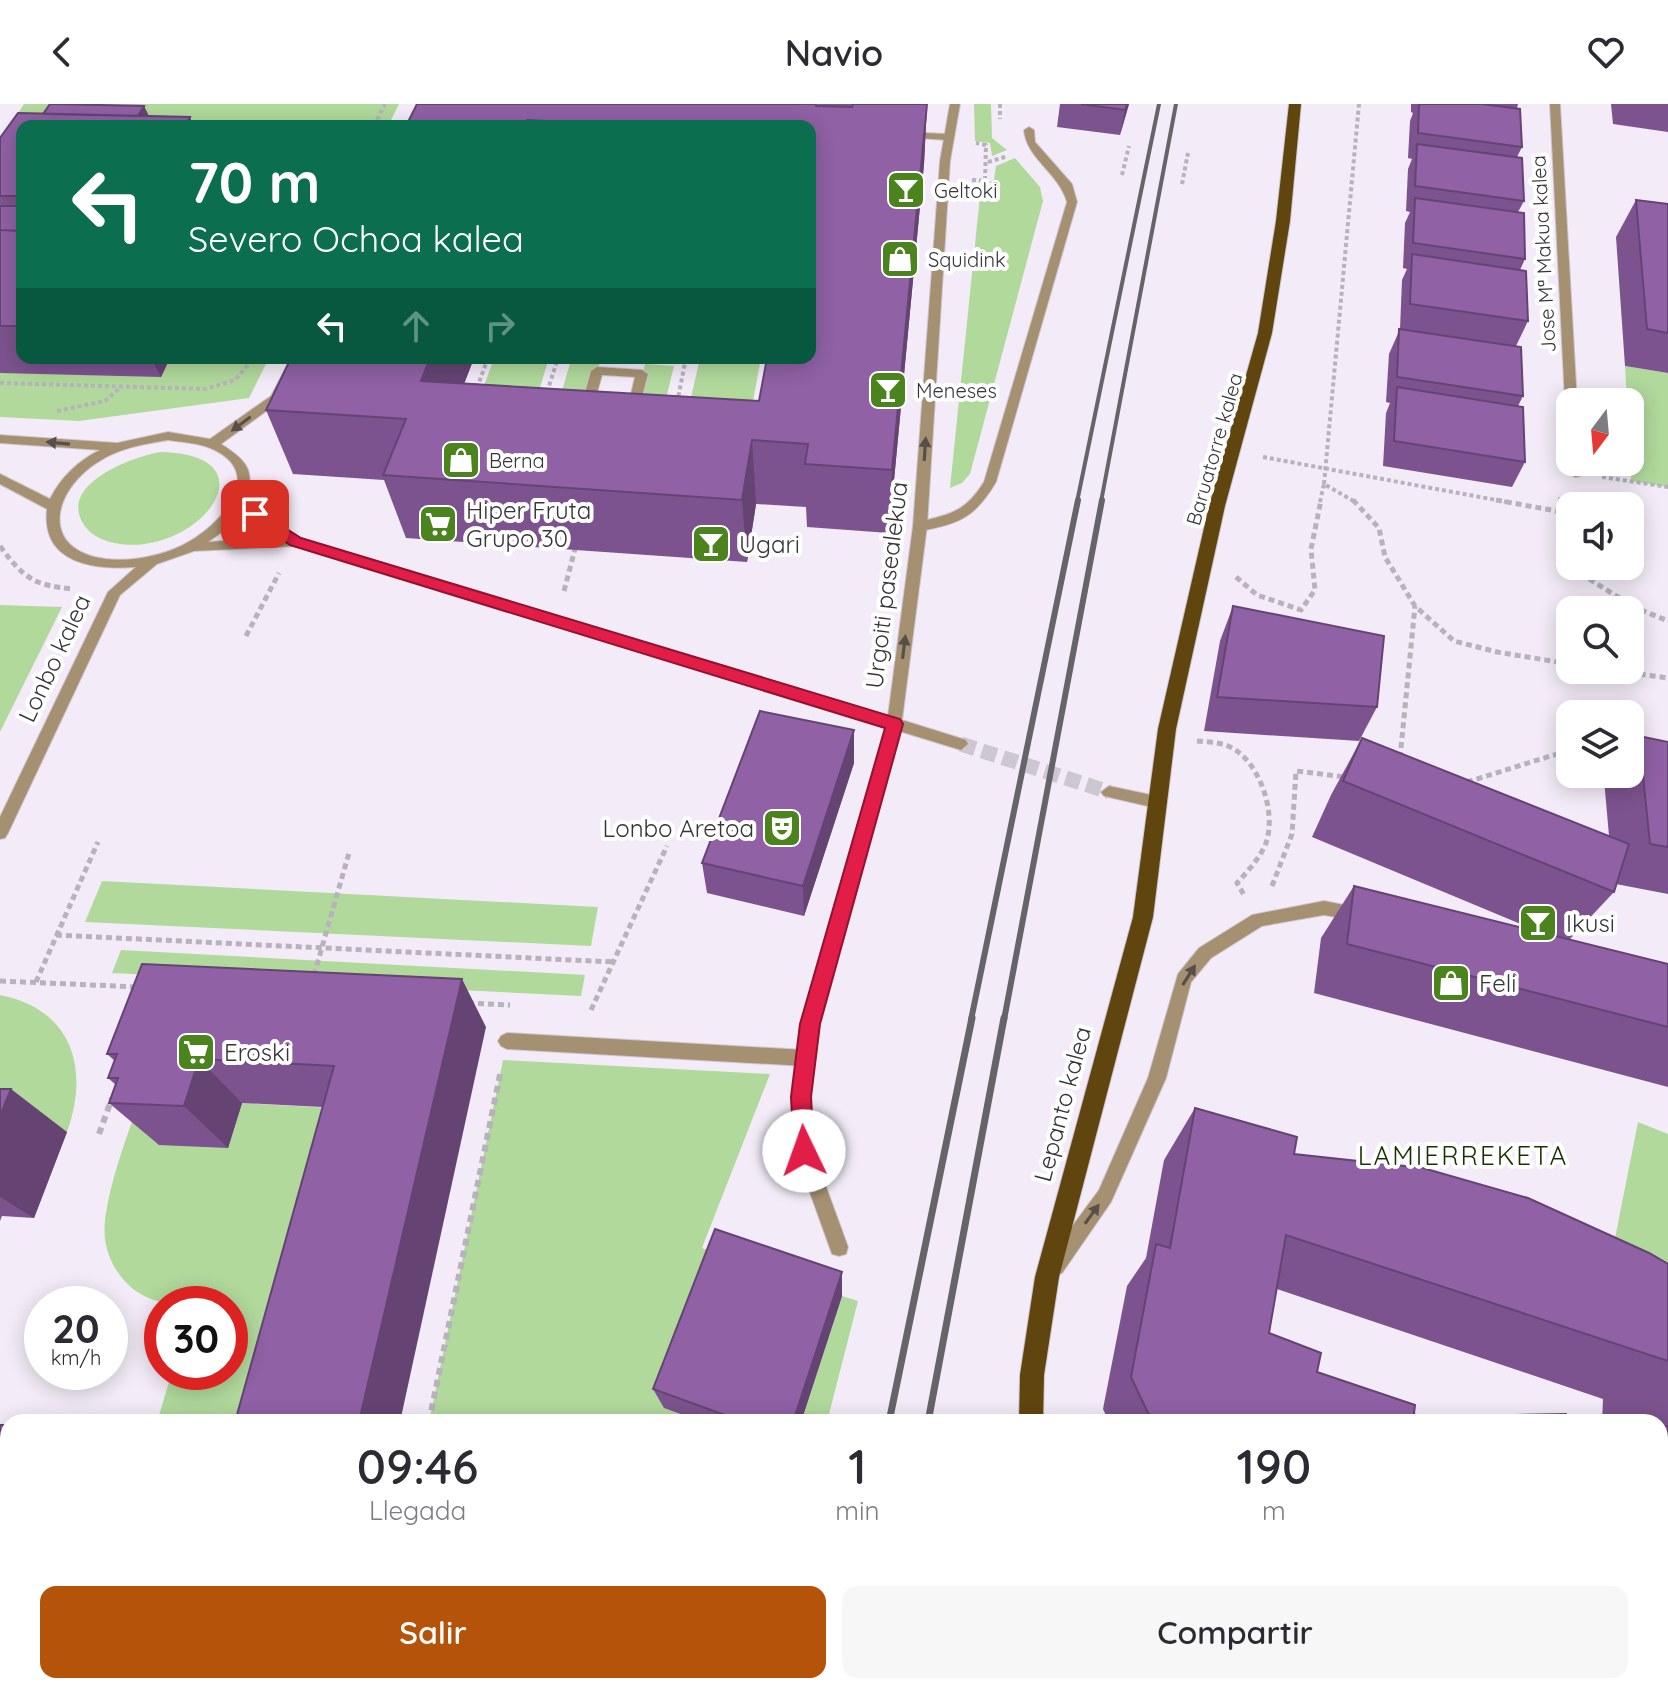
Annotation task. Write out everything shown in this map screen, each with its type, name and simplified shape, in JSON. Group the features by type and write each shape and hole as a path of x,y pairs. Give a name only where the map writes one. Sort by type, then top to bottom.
{"main road":[{"name":"Baruatorre kalea","path":"1156,802 1166,736 1206,556 1265,333 1283,221 1295,104"},
{"name":"Lepanto kalea","path":"1031,1414 1032,1375 1047,1277 1143,917 1156,802"}],"street":[{"name":"Urgoiti pasealekua","path":"839,1247 804,1151 801,1097 810,1024 894,724 920,526 947,137 955,104"},
{"name":"Jose Mª Makua kalea","path":"1555,104 1570,388"},
{"path":"920,526 956,520 977,505 990,482 1072,202 1068,186 1030,142 1029,130"},
{"path":"888,134 947,137"},
{"path":"214,443 276,398 294,364"},
{"path":"597,371 642,374 626,439 579,436 597,371"},
{"path":"0,439 117,447 168,436 214,443 231,454 242,468 245,485 241,503 229,521 195,547"},
{"path":"117,447 74,473 59,489 52,506 50,522 55,537 66,549 83,558 104,564 151,562 195,547 295,541"},
{"path":"0,478 52,506"},
{"path":"241,503 295,541 961,744"},
{"name":"Lonbo kalea","path":"0,833 115,592 151,562"},
{"name":"Lonbo kalea","path":"104,564 106,578 115,592"},
{"path":"1109,792 1156,802"},
{"path":"1047,1277 1105,1196 1157,1078 1184,979 1205,953 1258,920 1324,908 1370,917"},
{"path":"507,1041 805,1058"}],"path":[{"path":"1206,556 1257,595 1301,610 1315,590 1311,549 1326,470 1359,104"},
{"path":"985,181 986,145"},
{"path":"1122,175 1129,146"},
{"path":"1182,184 1188,153"},
{"path":"0,383 206,389 229,386 245,375 251,364"},
{"path":"473,398 486,364"},
{"path":"544,400 556,364"},
{"path":"677,404 685,364"},
{"path":"49,412 105,401 121,387"},
{"path":"1234,451 1556,511"},
{"path":"1631,481 1668,487"},
{"path":"1324,484 1350,497 1379,528 1385,557 1415,606 1454,641 1556,662"},
{"path":"246,636 295,541"},
{"path":"0,546 21,576 41,587 115,592"},
{"path":"555,621 575,549"},
{"path":"1591,580 1634,607 1668,621"},
{"path":"1399,769 1415,606"},
{"path":"1644,675 1668,678"},
{"path":"1166,736 1229,746 1250,765 1267,801 1268,837 1251,869 1237,883 1258,920"},
{"path":"1460,784 1556,754"},
{"path":"1258,920 1292,834 1296,771 1354,778"},
{"path":"36,982 98,842"},
{"path":"591,1010 667,846"},
{"path":"311,983 349,853"},
{"path":"56,935 614,962"},
{"path":"0,981 153,988"},
{"path":"431,1414 514,1005 467,1003"},
{"path":"99,1134 115,1090"}],"green space":[{"path":"24,104 399,104 391,120 16,120 16,364 266,364 249,398 79,421 0,417 0,141"},
{"path":"974,104 991,104 992,138 1007,150 992,156 990,143 975,141"},
{"path":"1015,158 1040,187 1043,201 970,474 962,483 950,488 981,186 994,180 996,166"},
{"path":"492,364 547,364 525,436 467,433"},
{"path":"570,364 599,364 579,436 549,435"},
{"path":"645,364 674,366 656,440 626,439"},
{"path":"699,364 760,364 744,450 680,446"},
{"path":"1625,366 1668,373 1668,487 1631,481 1631,476 1644,476 1644,388 1626,388"},
{"path":"160,452 195,457 214,469 219,485 214,503 198,520 176,535 149,543 120,544 91,533 78,510 81,497 89,485 117,466"},
{"path":"0,605 62,607 0,732"},
{"path":"102,881 598,907 591,946 85,922"},
{"path":"121,950 585,975 581,996 112,973"},
{"path":"0,995 24,1002 44,1013 59,1028 69,1045 75,1064 76,1086 67,1132 0,1129"},
{"path":"174,1012 242,1103 368,1110 289,1414 159,1414 167,1390 248,1390 248,1286 144,1286 144,1296 126,1283 114,1267 105,1239 106,1218 119,1159"},
{"path":"503,1060 770,1074 702,1248 722,1255 664,1408 680,1414 431,1414"},
{"path":"1638,1122 1668,1134 1668,1317 1605,1289"},
{"path":"842,1296 858,1301 829,1414 804,1414"}],"building":[{"path":"50,104 144,106 138,116 43,114"},
{"path":"417,104 816,104 852,107 853,104 927,104 892,470 805,464 808,444 752,440 742,500 383,475 406,419 266,410 288,364 428,364 421,381 759,401 766,364 816,364 816,120 409,120"},
{"path":"1081,104 1127,104 1125,110"},
{"path":"1419,104 1482,104 1520,109 1522,147 1418,133"},
{"path":"18,113 190,117 188,120 16,120 16,196 0,196 0,138"},
{"path":"1417,144 1522,158 1524,201 1415,186"},
{"path":"1415,198 1524,213 1525,259 1413,243"},
{"path":"1636,200 1668,204 1668,333 1647,329"},
{"path":"0,206 16,206 16,231 0,230"},
{"path":"0,230 16,231 16,326 0,326"},
{"path":"1412,254 1526,271 1528,321 1410,304"},
{"path":"1399,329 1521,347 1523,396 1397,377"},
{"path":"1397,387 1523,407 1525,462 1394,441"},
{"path":"1233,606 1384,636 1377,707 1217,697"},
{"name":"Lonbo Aretoa","path":"760,711 854,730 803,886 702,863"},
{"path":"1644,737 1668,742 1668,847 1650,844 1644,785"},
{"path":"1362,738 1629,844 1614,892 1343,781"},
{"path":"1354,886 1668,964 1668,1027 1347,944"},
{"path":"142,964 462,979 361,1414 237,1414 244,1390 248,1390 248,1375 334,1066 199,1059 184,1106 109,1103 118,1078 108,1078 117,1054 107,1054"},
{"path":"0,1089 11,1089 0,1116"},
{"path":"1195,1108 1297,1137 1294,1154 1423,1168 1528,1198 1649,1253 1668,1264 1668,1361 1286,1235 1269,1333 1321,1353 1317,1372 1415,1405 1414,1414 1149,1414 1131,1377 1156,1244 1170,1248"},
{"path":"715,1229 842,1272 796,1414 722,1414 653,1389"}],"tunnel":[{"path":"961,744 1109,792"}],"railway":[{"path":"1077,502 1159,104"},
{"path":"1101,502 1176,104"},
{"path":"971,1020 1078,500"},
{"path":"1004,1020 1102,500"},
{"path":"891,1414 972,1018"},
{"path":"930,1414 1004,1018"}],"place":[{"name":"Geltoki","path":"906,190"},
{"name":"Squidink","path":"900,259"},
{"name":"Meneses","path":"888,390"},
{"name":"Berna","path":"461,460"},
{"name":"Hiper Fruta Grupo 30","path":"438,524"},
{"name":"Ugari","path":"711,544"},
{"name":"Lonbo Aretoa","path":"782,828"},
{"name":"Ikusi","path":"1538,923"},
{"name":"Feli","path":"1451,983"},
{"name":"Eroski","path":"196,1052"}],"district":[{"name":"LAMIERREKETA","path":"1463,1155"}],"route":[{"path":"255,514 295,541 894,724 810,1024 801,1097 804,1151"}]}
